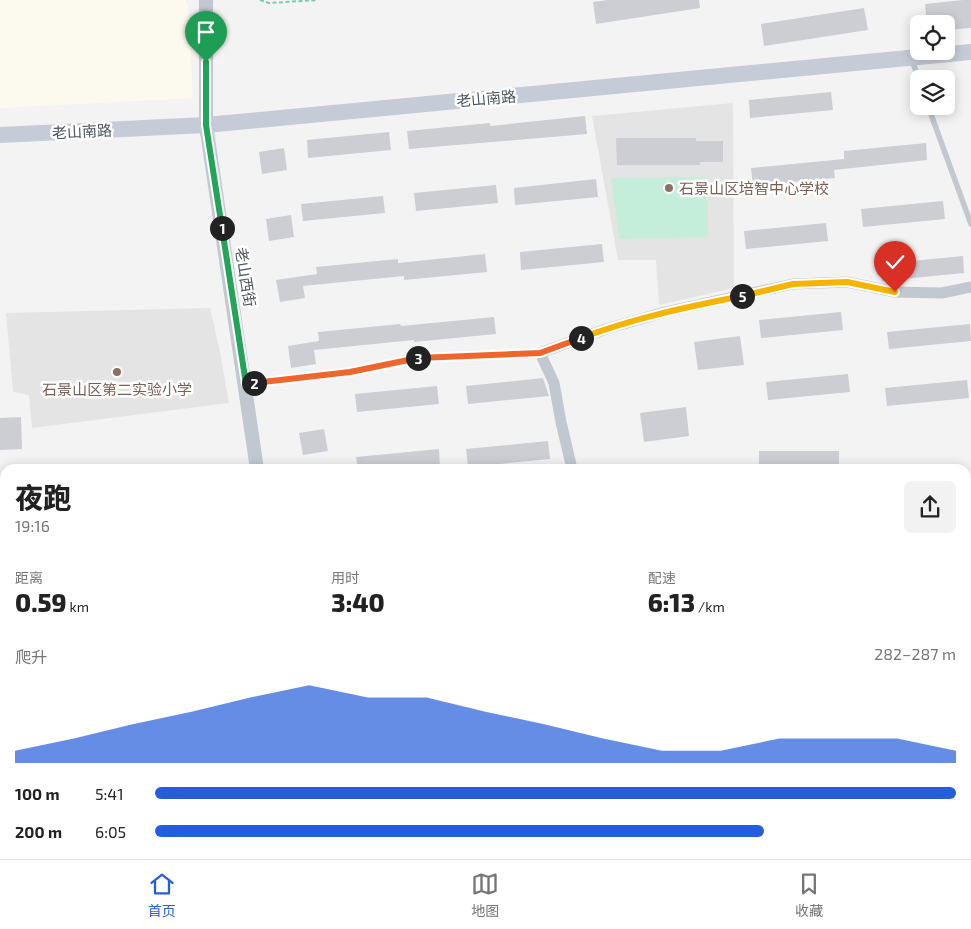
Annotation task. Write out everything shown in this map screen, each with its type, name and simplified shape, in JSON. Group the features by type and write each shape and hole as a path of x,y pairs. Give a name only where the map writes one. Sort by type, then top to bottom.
{"main road":[{"name":"老山南路","path":"955,54 971,52"},
{"name":"老山南路","path":"0,136 206,125 910,58"}],"street":[{"name":"老山西街","path":"206,0 206,125 246,384 256,464"},
{"path":"571,464 554,382 540,353 606,329 665,312 793,284 847,282 895,292 923,293 942,293 971,287"}],"lane":[{"path":"931,115 971,224"},
{"path":"246,384 350,372 421,357 540,353"}],"path":[{"path":"260,0 270,3 318,0"}],"shaded area":[{"path":"0,0 185,0 188,6 193,98 0,108"},
{"name":"石景山区培智中心学校","path":"733,103 734,288 659,305 656,260 618,260 592,116"},
{"name":"石景山区第二实验小学","path":"210,308 229,403 32,428 29,395 13,392 6,313"}],"green space":[{"path":"707,177 708,237 619,239 611,178"}],"building":[{"path":"608,0 699,0 700,8 596,24 593,2"},
{"path":"971,0 971,28 955,29 955,15 926,15 925,4"},
{"path":"864,8 868,30 764,46 761,24"},
{"path":"831,92 833,110 750,118 749,100"},
{"path":"585,116 587,134 409,149 407,131 490,123 490,126"},
{"path":"389,132 391,150 308,158 307,140"},
{"path":"616,138 696,138 696,141 723,141 723,162 700,162 700,165 617,165"},
{"path":"926,143 927,160 834,170 835,178 753,186 751,168 844,159 844,151"},
{"path":"284,148 287,170 262,174 259,152"},
{"path":"596,179 598,197 515,205 514,188"},
{"path":"496,185 498,203 416,211 414,193"},
{"path":"383,196 385,213 303,221 301,204"},
{"path":"943,201 945,219 863,227 861,209"},
{"path":"291,215 294,237 269,241 266,219"},
{"path":"826,223 828,241 746,249 744,231"},
{"path":"602,244 604,262 521,270 520,252"},
{"path":"485,254 487,272 404,280 404,276 303,286 305,298 280,302 276,280 317,274 316,267 398,259 398,263"},
{"path":"963,256 964,273 882,281 881,264"},
{"path":"841,312 843,330 761,338 759,320"},
{"path":"494,317 496,334 314,350 316,364 291,368 288,346 319,341 318,332"},
{"path":"970,324 971,341 889,349 887,332"},
{"path":"740,336 744,365 698,370 694,342"},
{"path":"848,374 850,392 768,400 766,382"},
{"path":"543,378 549,396 468,404 466,386"},
{"path":"967,380 969,398 887,406 885,388"},
{"path":"437,386 439,404 357,412 355,394"},
{"path":"686,407 689,436 644,442 640,413"},
{"path":"21,417 22,449 0,450 0,418"},
{"path":"324,429 328,451 303,455 299,433"},
{"path":"548,441 550,459 499,464 468,464 466,449"},
{"path":"439,449 440,464 357,464 356,457"},
{"path":"759,451 839,451 839,464 759,464"}],"place":[{"name":"石景山区培智中心学校","path":"669,188"},
{"name":"石景山区第二实验小学","path":"117,372"}],"route":[{"path":"206,62 206,125 246,384 350,372 421,357 540,353 606,329 665,312 793,284 847,282 895,292"}]}
